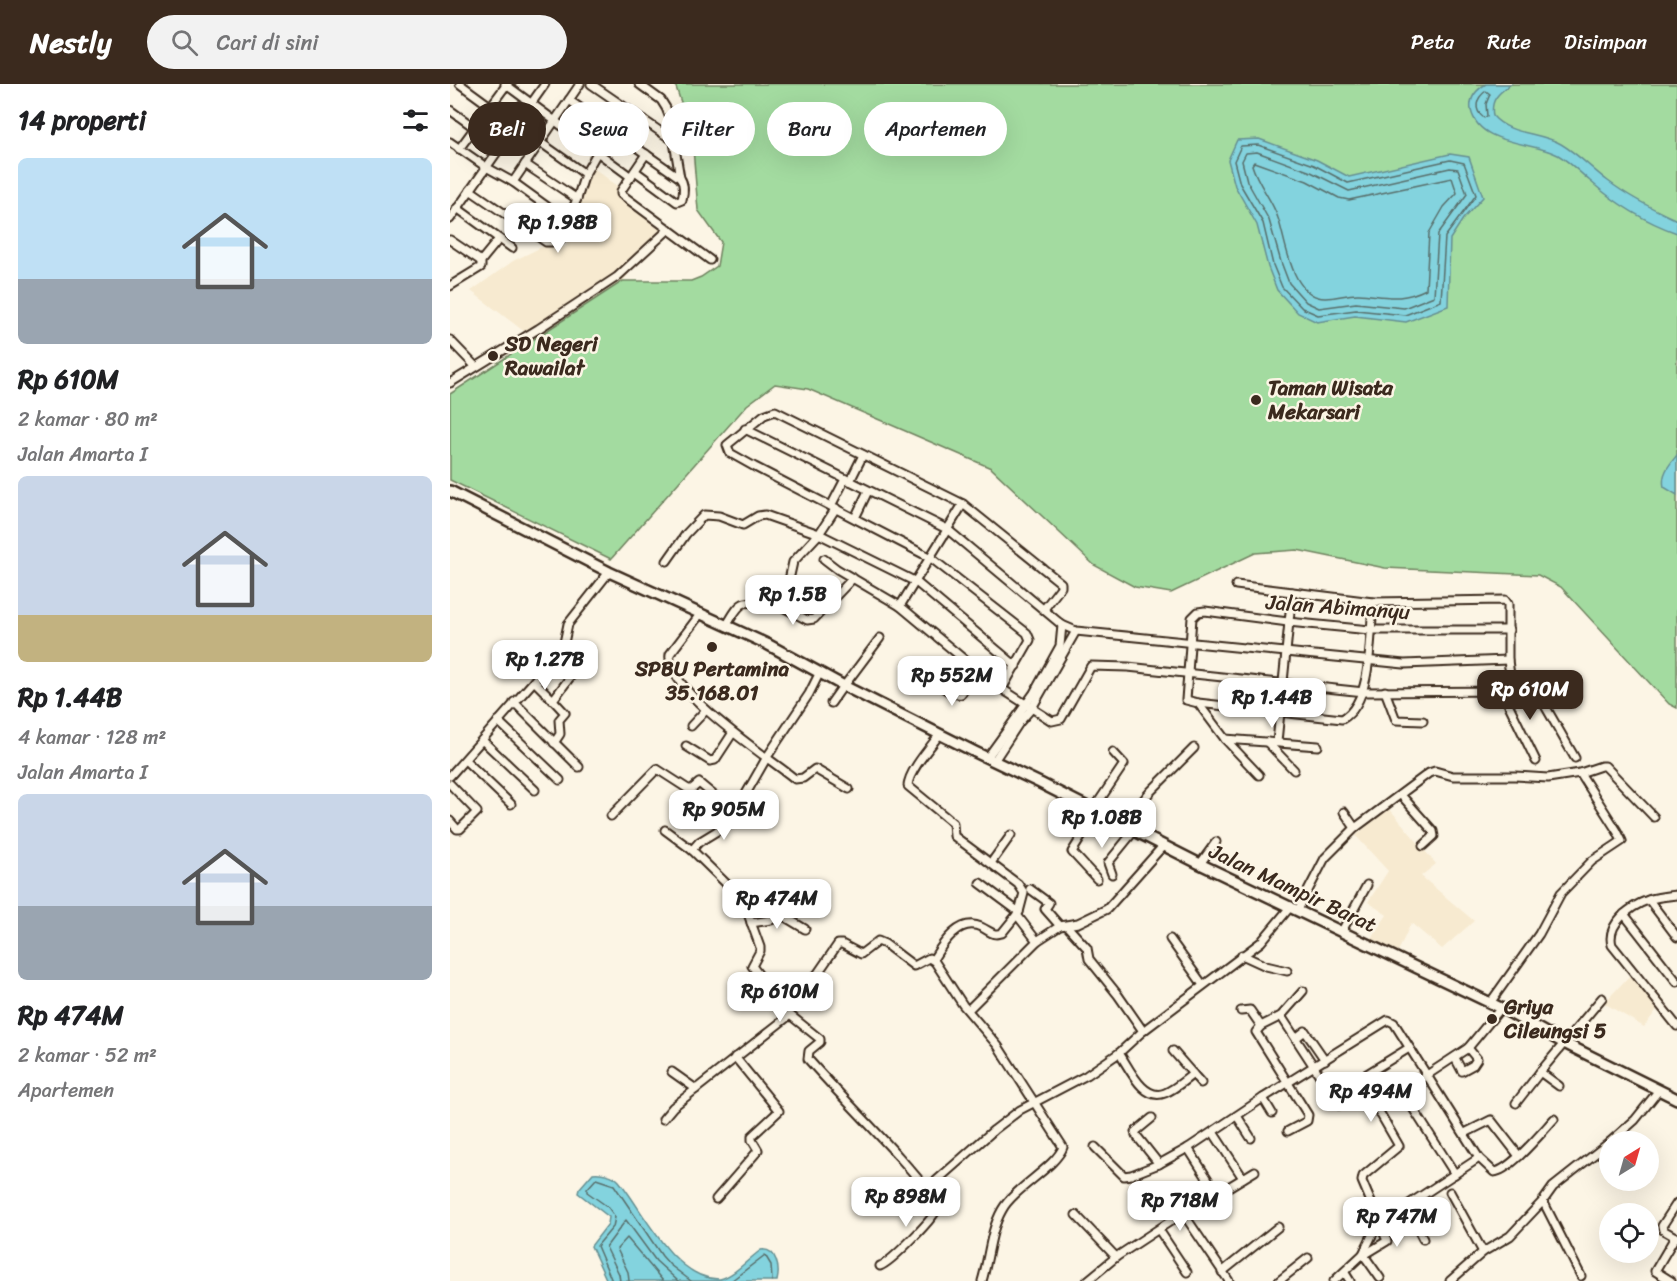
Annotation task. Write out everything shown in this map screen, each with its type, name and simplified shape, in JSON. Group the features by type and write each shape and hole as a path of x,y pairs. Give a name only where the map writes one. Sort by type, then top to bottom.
{"street":[{"path":"460,84 485,102"},
{"path":"493,102 506,84 529,102"},
{"path":"531,102 545,84"},
{"path":"546,133 580,84"},
{"path":"591,84 661,132"},
{"path":"639,84 662,102"},
{"path":"450,110 468,123"},
{"path":"546,114 558,122"},
{"path":"459,149 468,137"},
{"path":"450,142 486,167 513,182 567,221"},
{"path":"546,146 585,174"},
{"path":"450,219 494,156"},
{"path":"513,182 530,156"},
{"path":"470,190 546,242 551,243 560,239 578,199 585,174 595,156"},
{"path":"606,156 677,202 682,200 683,181 649,156"},
{"path":"645,156 621,194 710,260"},
{"path":"676,156 680,178"},
{"path":"525,164 578,199"},
{"path":"457,208 512,248"},
{"path":"450,383 617,277 669,229"},
{"path":"450,286 481,267 482,261 499,239"},
{"path":"450,240 482,261"},
{"path":"450,340 476,366"},
{"path":"1002,689 1030,640 1029,636 931,558 730,453 727,445 764,415 775,411 963,504 1061,584 1044,609"},
{"path":"745,429 947,528 1062,625 1076,631 1404,664 1508,660"},
{"path":"775,603 789,580 794,562 819,534 862,454"},
{"name":"Jalan Mampir Barat","path":"450,491 606,570 767,644 843,686 1163,846 1490,1003 1677,1099"},
{"path":"855,518 868,491"},
{"path":"900,606 963,504"},
{"path":"667,561 686,534 704,515 719,516 743,525 758,516 765,515 819,534 916,582 1016,666"},
{"path":"824,559 900,606 978,671 1052,721 1061,719 1091,666 1128,667 1364,692 1512,691 1540,697 1575,758"},
{"path":"450,776 564,644 568,624 606,570"},
{"path":"726,626 739,607 746,602 775,603 807,620 814,620 853,578"},
{"path":"1236,585 1373,602 1505,600 1508,604 1508,660 1512,691"},
{"path":"1277,742 1292,592"},
{"path":"1189,641 1186,700 1342,719 1350,713 1364,692 1373,602"},
{"name":"Jalan Abimanyu","path":"1189,641 1192,618 1198,612 1205,611 1370,630 1509,630"},
{"path":"700,613 670,654 669,660 676,675 706,710 732,734 795,779 803,778 815,769 849,789"},
{"path":"1062,625 1062,647"},
{"path":"991,760 1030,706 1062,647 1076,631"},
{"path":"831,703 880,639"},
{"path":"554,700 580,664 580,661 564,644"},
{"path":"922,667 941,685 956,695 961,694 978,671"},
{"path":"692,850 699,842 717,831 735,813 767,757 809,694 820,672"},
{"path":"534,681 565,713 559,720 560,734 554,743"},
{"path":"1385,691 1396,720 1423,721"},
{"path":"1502,691 1536,761"},
{"path":"514,702 579,767"},
{"path":"1198,703 1225,739 1259,775"},
{"path":"691,726 706,710"},
{"path":"498,721 560,780"},
{"path":"686,746 710,761 715,760 732,734"},
{"path":"934,961 943,944 960,928 970,925 981,927 996,935 1002,933 1018,914 1024,893 1018,884 954,836 953,823 908,786 914,770 940,734"},
{"path":"1225,739 1318,746"},
{"path":"482,740 535,790"},
{"path":"1267,742 1294,770"},
{"path":"1122,825 1150,792 1194,748"},
{"path":"1097,879 1072,852 1124,764 1113,752"},
{"path":"465,760 511,804"},
{"path":"927,1190 994,1130 1034,1102 1087,1075 1119,1053 1143,1031 1261,942 1295,908 1325,858 1355,828 1424,776 1435,771 1453,776 1548,778 1605,766 1654,817"},
{"path":"612,816 657,769 688,789 692,789 699,783 735,813"},
{"path":"1490,1003 1539,934 1561,893 1592,861 1622,841 1580,773"},
{"path":"450,784 477,812 460,829 457,829 450,821"},
{"path":"1401,795 1433,831 1434,836 1424,846"},
{"path":"1344,812 1355,828"},
{"path":"665,830 692,850 743,900 760,947 752,966 788,1012 820,1039 820,1042 809,1051 808,1059 845,1102 921,1180 939,1205 936,1213 916,1236 886,1264 880,1266"},
{"path":"1112,874 1108,863 1134,831"},
{"path":"990,863 1011,835"},
{"path":"1200,864 1216,842"},
{"path":"968,1010 1037,941 1064,926 1107,909 1163,846"},
{"path":"980,883 1018,914 1037,941"},
{"path":"1342,931 1367,885"},
{"path":"1030,889 1049,903 1045,909 1087,948 1089,960 1118,995 1143,1031"},
{"path":"1677,895 1649,900 1624,914 1612,933 1612,945 1677,1026"},
{"path":"1649,900 1677,937"},
{"path":"1624,914 1677,982"},
{"path":"751,923 771,920 779,916 805,929"},
{"path":"1170,939 1203,985"},
{"path":"663,1119 673,1107 788,1012 819,973 838,944 861,954 878,941 914,966 929,958 934,961 968,1010 998,1046 1063,1147 1052,1162 1003,1208 996,1225 982,1281"},
{"path":"1242,955 1266,966 1287,971"},
{"path":"1288,1131 1307,1121 1308,1117 1256,1032 1261,1026 1281,1016 1303,991"},
{"path":"1516,1103 1602,998"},
{"path":"1377,1108 1468,1048 1500,1008"},
{"path":"1241,1011 1250,1010 1261,1026"},
{"path":"1281,1016 1339,1105"},
{"path":"1095,1147 1124,1176 1158,1164 1188,1148 1388,1020 1394,1023 1479,1158 1497,1173 1519,1156 1554,1119"},
{"path":"1296,1038 1305,1031 1325,1060"},
{"path":"1333,1095 1409,1048"},
{"path":"1455,1058 1462,1071 1473,1065 1477,1059 1468,1048"},
{"path":"1173,1052 1201,1083"},
{"path":"1119,1053 1143,1089 1156,1094 1166,1093 1193,1074"},
{"path":"716,1198 758,1150 752,1136 779,1111 735,1057"},
{"path":"672,1072 696,1089"},
{"path":"1540,1072 1559,1086"},
{"path":"1334,1281 1363,1255 1387,1241 1362,1181 1365,1174 1399,1146 1360,1080"},
{"path":"1622,1131 1635,1120 1659,1090"},
{"path":"1402,1091 1455,1174"},
{"path":"1263,1098 1272,1113"},
{"path":"1237,1116 1251,1138"},
{"path":"1152,1118 1135,1132 1158,1164"},
{"path":"1465,1133 1491,1120 1519,1156"},
{"path":"1213,1132 1243,1178"},
{"path":"1087,1281 1116,1257 1183,1213 1200,1188 1209,1181 1188,1148"},
{"path":"1450,1281 1483,1252 1510,1236 1553,1187 1599,1151"},
{"path":"1363,1255 1379,1221 1479,1158"},
{"path":"1222,1191 1256,1171"},
{"path":"1450,1192 1483,1252"},
{"path":"1543,1201 1581,1276"},
{"path":"1671,1281 1655,1271 1676,1238 1663,1230 1662,1226 1677,1204"},
{"path":"1406,1206 1424,1239"},
{"path":"1183,1213 1229,1281"},
{"path":"1076,1215 1116,1257"},
{"path":"1222,1272 1278,1227"},
{"path":"1159,1230 1187,1272"},
{"path":"1363,1255 1380,1278"},
{"path":"1279,1281 1308,1258"},
{"path":"1345,1273 1350,1281"}],"shaded area":[{"path":"591,166 669,225 623,281 534,339 471,291 513,261 546,245 566,247"},
{"path":"1388,807 1436,864 1421,876 1474,921 1442,949 1411,923 1397,954 1369,941 1387,915 1368,902 1388,871 1356,836"},
{"path":"1632,973 1658,1008 1644,1027 1604,1003"}],"green space":[{"name":"Taman Wisata Mekarsari","path":"675,84 1677,84 1677,708 1669,704 1561,587 1538,575 1385,568 1297,550 1255,553 1171,593 1135,587 1094,565 991,468 808,389 775,384 747,405 611,559 450,480 450,394 623,281 691,281 717,266 721,242 698,210 694,156 755,156 755,102 681,102"}],"water":[{"path":"1486,84 1511,84 1494,101 1493,116 1500,122 1507,127 1561,144 1624,192 1677,220 1677,233 1642,218 1620,204 1558,155 1508,141 1484,130 1476,122 1471,110 1471,102 1479,89"},
{"path":"1259,139 1317,160 1349,177 1450,154 1469,157 1483,197 1463,219 1450,239 1448,306 1406,322 1355,316 1317,322 1298,313 1277,290 1268,267 1257,225 1235,186 1228,160 1237,140"},
{"path":"1677,455 1677,495 1664,487 1663,482 1666,470"},
{"path":"593,1173 607,1174 619,1181 661,1241 688,1268 703,1276 720,1279 736,1270 761,1250 766,1250 771,1252 776,1260 777,1281 607,1281 591,1246 608,1224 609,1217 578,1193"}],"place":[{"name":"SD Negeri Rawailat","path":"493,356"},
{"name":"Taman Wisata Mekarsari","path":"1256,400"},
{"name":"SPBU Pertamina 35.168.01","path":"712,647"},
{"name":"Griya Cileungsi 5","path":"1492,1019"}]}
